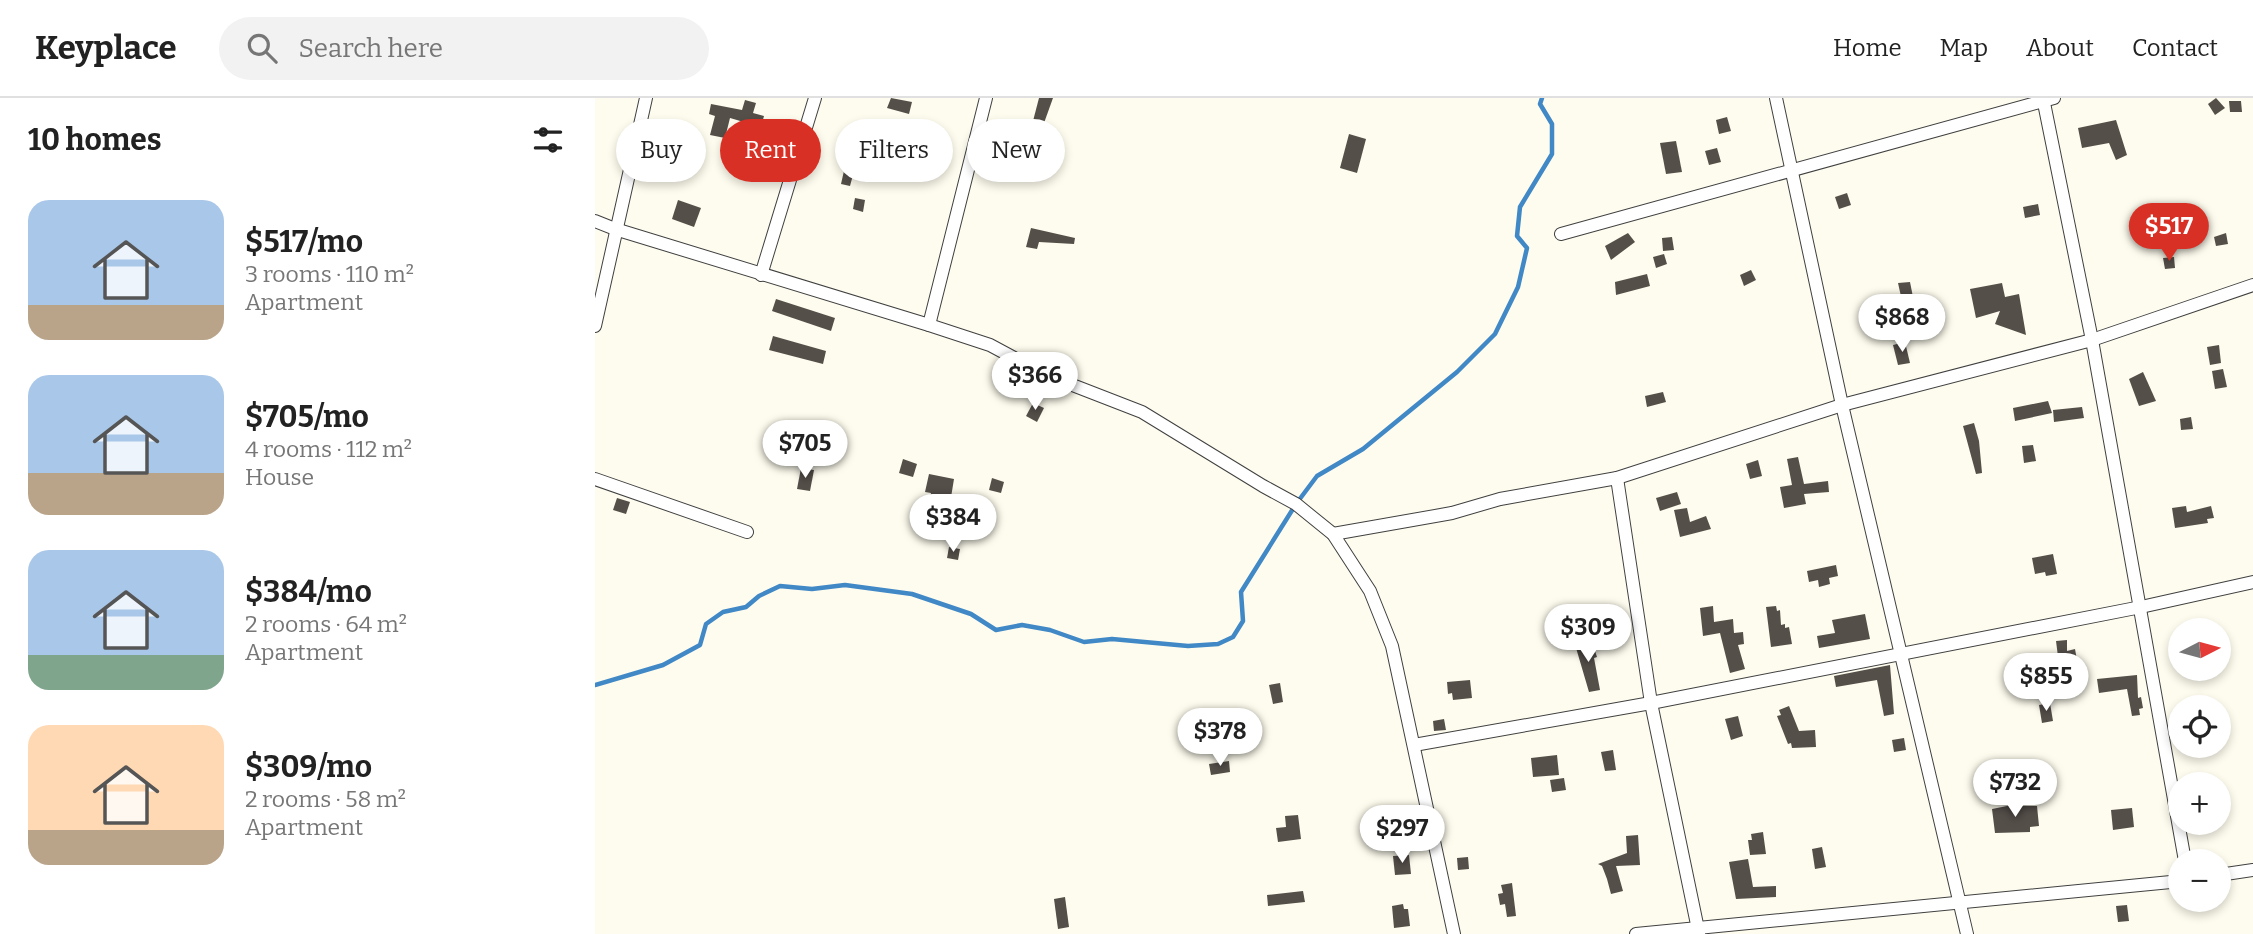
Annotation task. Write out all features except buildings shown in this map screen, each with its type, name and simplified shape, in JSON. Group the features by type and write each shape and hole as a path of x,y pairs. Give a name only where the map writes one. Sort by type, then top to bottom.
{"street":[{"path":"595,326 646,98"},
{"path":"761,275 815,98"},
{"path":"929,325 986,98"},
{"path":"1776,98 1842,405 1967,934"},
{"path":"1561,234 2047,99 2183,849"},
{"path":"595,221 989,345 1044,374 1142,412 1262,486 1296,503 1333,534 1370,592 1392,646 1454,934"},
{"path":"1333,534 1452,513 1500,499 1617,478 1842,405 2092,340 2253,285"},
{"path":"1617,478 1651,703 1699,931"},
{"path":"595,479 747,532"},
{"path":"1414,745 1651,703 2141,607 2253,582"},
{"path":"2231,874 2253,870"},
{"path":"1636,934 1699,931 2168,882"}],"waterway":[{"path":"595,685 663,665 700,645 706,624 723,612 746,607 759,596 780,586 812,589 845,585 912,594 971,614 996,630 1022,625 1050,630 1084,642 1112,639 1188,646 1218,644 1233,637 1243,621 1241,592 1296,504 1317,476 1363,449 1457,372 1495,334 1518,287 1527,248 1517,236 1520,207 1552,154 1552,124 1540,104 1542,98"}]}
